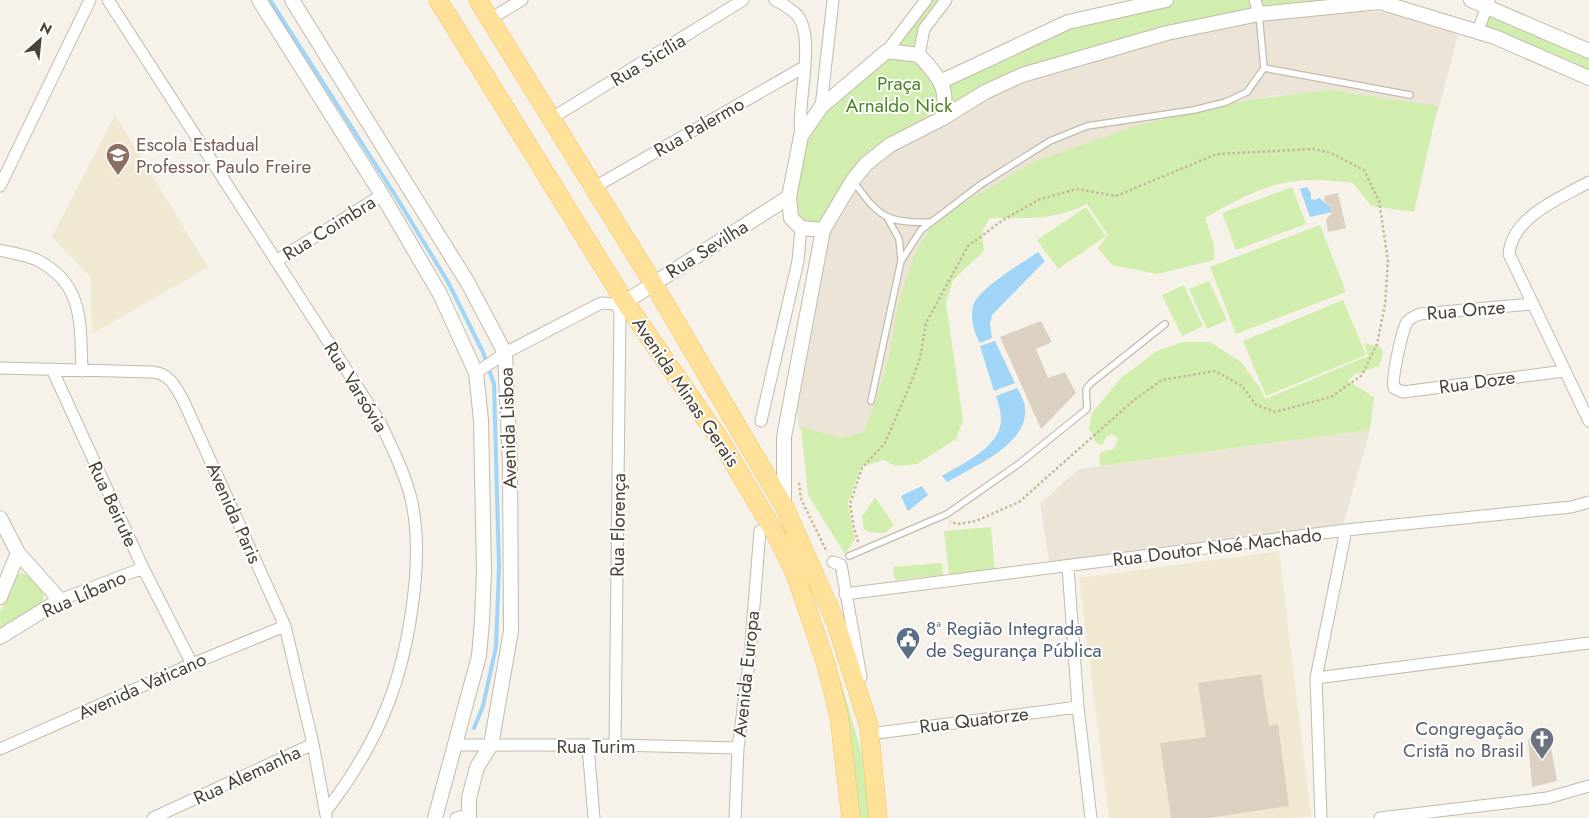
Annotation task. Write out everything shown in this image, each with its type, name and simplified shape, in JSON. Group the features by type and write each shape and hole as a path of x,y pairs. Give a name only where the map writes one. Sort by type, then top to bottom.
{"main road":[{"name":"Avenida Minas Gerais","path":"438,0 622,304 720,440 762,510 795,573 826,664 839,716 850,818"},
{"name":"Avenida Minas Gerais","path":"478,0 653,283 784,506 836,623 869,730 878,818"}],"street":[{"path":"0,186 90,0"},
{"name":"Rua Varsóvia","path":"108,0 380,422 399,463 412,502 416,579 400,675 365,754 326,815"},
{"name":"Avenida Lisboa","path":"259,0 382,195 440,294 476,373 481,438 484,571 479,656 435,818"},
{"name":"Avenida Lisboa","path":"292,0 468,283 505,353 510,472 511,622 491,745 477,767 465,817"},
{"path":"490,18 522,0"},
{"name":"Rua Sicília","path":"552,118 743,0"},
{"path":"775,0 798,17 804,36 804,67 799,121 801,136 789,197 792,218 801,228 823,230"},
{"path":"821,107 833,0"},
{"path":"801,136 821,107 887,51 926,0"},
{"path":"919,55 924,29 946,0"},
{"path":"942,81 1068,22 1166,0"},
{"path":"1255,0 1259,14"},
{"path":"1471,0 1489,3 1589,51"},
{"path":"784,506 784,437 823,230 853,180 866,164 890,145 944,118 985,92 1022,75 1167,33 1259,14 1380,1 1407,4 1478,31 1589,78"},
{"path":"1478,31 1489,3"},
{"path":"887,51 919,55 942,81 946,100 944,118"},
{"name":"Rua Palermo","path":"593,188 804,67"},
{"path":"1589,182 1544,208 1515,233 1510,243 1509,254 1589,422"},
{"name":"Rua Coimbra","path":"276,261 382,195"},
{"name":"Rua Sevilha","path":"622,304 789,197"},
{"path":"761,421 798,261 801,228"},
{"path":"0,250 36,259 52,270 73,293 79,314 82,371"},
{"path":"476,373 505,353 601,302 622,304"},
{"name":"Rua Florença","path":"616,745 622,304"},
{"name":"Rua Onze","path":"1393,385 1405,326 1413,317 1420,314 1532,304"},
{"name":"Avenida Paris","path":"0,368 157,372 172,381 183,400 285,626 326,815"},
{"name":"Rua Beirute","path":"52,369 143,568 192,664"},
{"name":"Rua Doze","path":"1393,385 1398,391 1403,392 1564,370"},
{"name":"Rua Doutor Noé Machado","path":"845,594 1346,530 1572,507 1589,502"},
{"path":"0,518 18,553 60,600"},
{"path":"1321,818 1316,678 1346,530"},
{"name":"Avenida Europa","path":"735,818 738,748 750,655 760,531"},
{"path":"0,597 18,553"},
{"path":"837,563 849,556"},
{"name":"Avenida Minas Gerais","path":"837,563 845,594 869,730"},
{"path":"1068,566 1078,707 1091,818"},
{"name":"Rua Líbano","path":"0,637 60,600 143,568"},
{"name":"Avenida Vaticano","path":"0,749 192,664 285,626"},
{"path":"1316,678 1589,643"},
{"name":"Rua Quatorze","path":"869,730 1078,707"},
{"name":"Rua Alemanha","path":"154,818 312,744"},
{"name":"Rua Turim","path":"454,745 616,745 738,748"},
{"path":"588,746 594,818"},
{"path":"1380,818 1547,798 1589,786"}],"lane":[{"path":"901,261 921,230 980,185 1050,141 1087,126 1194,110 1226,102 1247,92 1264,68 1259,14"},
{"path":"1264,68 1410,95"},
{"path":"853,180 868,202 888,219 899,238 901,261 871,401"},
{"path":"888,219 910,223 932,222"},
{"path":"849,556 947,514 1020,463 1087,409 1086,389 1091,383 1165,324"}],"path":[{"path":"861,550 854,528 850,504 862,468 885,442 920,358 926,323 968,246 1003,220 1040,199 1077,189 1116,196 1217,154 1314,149 1331,153 1364,170 1379,201 1388,261 1386,305 1377,344 1362,375 1331,397 1275,412 1256,405 1242,386 1215,371 1162,380 1134,400 1019,502 976,521 958,524 936,519"},
{"path":"798,482 801,499 837,563"}],"shaded area":[{"path":"1332,12 1388,12 1431,24 1458,35 1438,111 1274,95 1026,168 961,206 865,436 843,440 799,429 795,394 828,234 860,180 882,158 895,148 992,94 1041,74 1181,34 1254,20"},
{"name":"Escola Estadual Professor Paulo Freire","path":"115,115 208,267 92,334 91,278 52,237"},
{"path":"1370,430 1341,532 1050,566 1040,504 1079,469"},
{"path":"1279,551 1311,816 1292,818 1109,818 1079,578"}],"green space":[{"name":"Praça Arnaldo Nick","path":"926,0 946,0 924,29 919,55 942,81 1068,22 1166,0 1380,0 1259,14 1022,75 866,164 823,230 792,217 801,136 887,51"},
{"path":"1488,7 1589,51 1589,78 1478,31"},
{"path":"1329,90 1438,106 1414,212 1371,206 1353,183 1300,180 1273,185 1253,193 1205,218 1214,245 1214,260 1157,274 1112,265 1098,248 1108,235 1087,204 1052,216 990,218 982,231 984,251 953,280 946,303 963,420 956,439 917,464 895,466 884,460 861,467 848,503 855,540 845,554 808,495 801,427 842,438 864,432 874,407 890,353 898,304 916,251 929,230 955,208 1033,162 1142,124 1249,100"},
{"path":"1292,187 1306,224 1236,250 1222,213"},
{"path":"1086,207 1106,236 1058,269 1037,240"},
{"path":"1320,225 1346,292 1236,334 1210,267"},
{"path":"1209,281 1227,320 1207,329 1189,289"},
{"path":"1184,285 1203,326 1182,336 1162,295"},
{"path":"1343,300 1366,355 1266,396 1243,341"},
{"path":"1183,342 1210,342 1241,362 1260,388 1265,399 1368,356 1364,343 1381,347 1383,353 1379,366 1354,375 1348,381 1374,397 1370,430 1100,466 1099,458 1101,452 1114,449 1118,439 1114,435 1107,436 1102,445 1096,443 1089,428 1092,413 1121,378 1157,351"},
{"path":"875,497 894,525 885,533 869,532 864,529 862,517"},
{"path":"991,527 995,571 949,575 944,531"},
{"path":"942,563 943,575 895,580 893,567"},
{"path":"21,573 29,576 37,585 44,596 42,604 0,627 0,612 16,576"},
{"path":"836,673 840,679 866,768 870,818 857,818"}],"water":[{"path":"1307,187 1311,193 1311,199 1319,198 1331,207 1332,212 1310,217 1300,189"},
{"path":"1038,252 1045,261 992,315 990,324 992,338 980,343 972,320 972,310 976,299 992,284"},
{"path":"995,341 1015,383 994,391 980,346"},
{"path":"1017,388 1024,405 1024,420 1017,434 992,457 947,482 942,476 984,450 996,436 1001,419 996,396"},
{"path":"922,486 928,495 908,511 901,496"}],"building":[{"path":"1338,193 1346,228 1328,232 1326,220 1332,212 1331,207 1324,200 1325,196"},
{"path":"1041,321 1052,342 1036,349 1048,378 1065,372 1076,393 1041,429 1000,337"},
{"path":"1261,674 1269,726 1278,724 1289,806 1208,818 1171,818 1160,743 1206,737 1198,683"},
{"name":"Congregação Cristã no Brasil","path":"1549,736 1557,781 1532,787 1528,739"}],"waterway":[{"path":"270,0 395,195 448,282 483,352 494,384 499,567 496,647 483,706 474,728"}],"place":[{"name":"Escola Estadual Professor Paulo Freire","path":"118,176"},
{"name":"8ª Região Integrada de Segurança Pública","path":"908,660"},
{"name":"Congregação Cristã no Brasil","path":"1542,760"}]}
